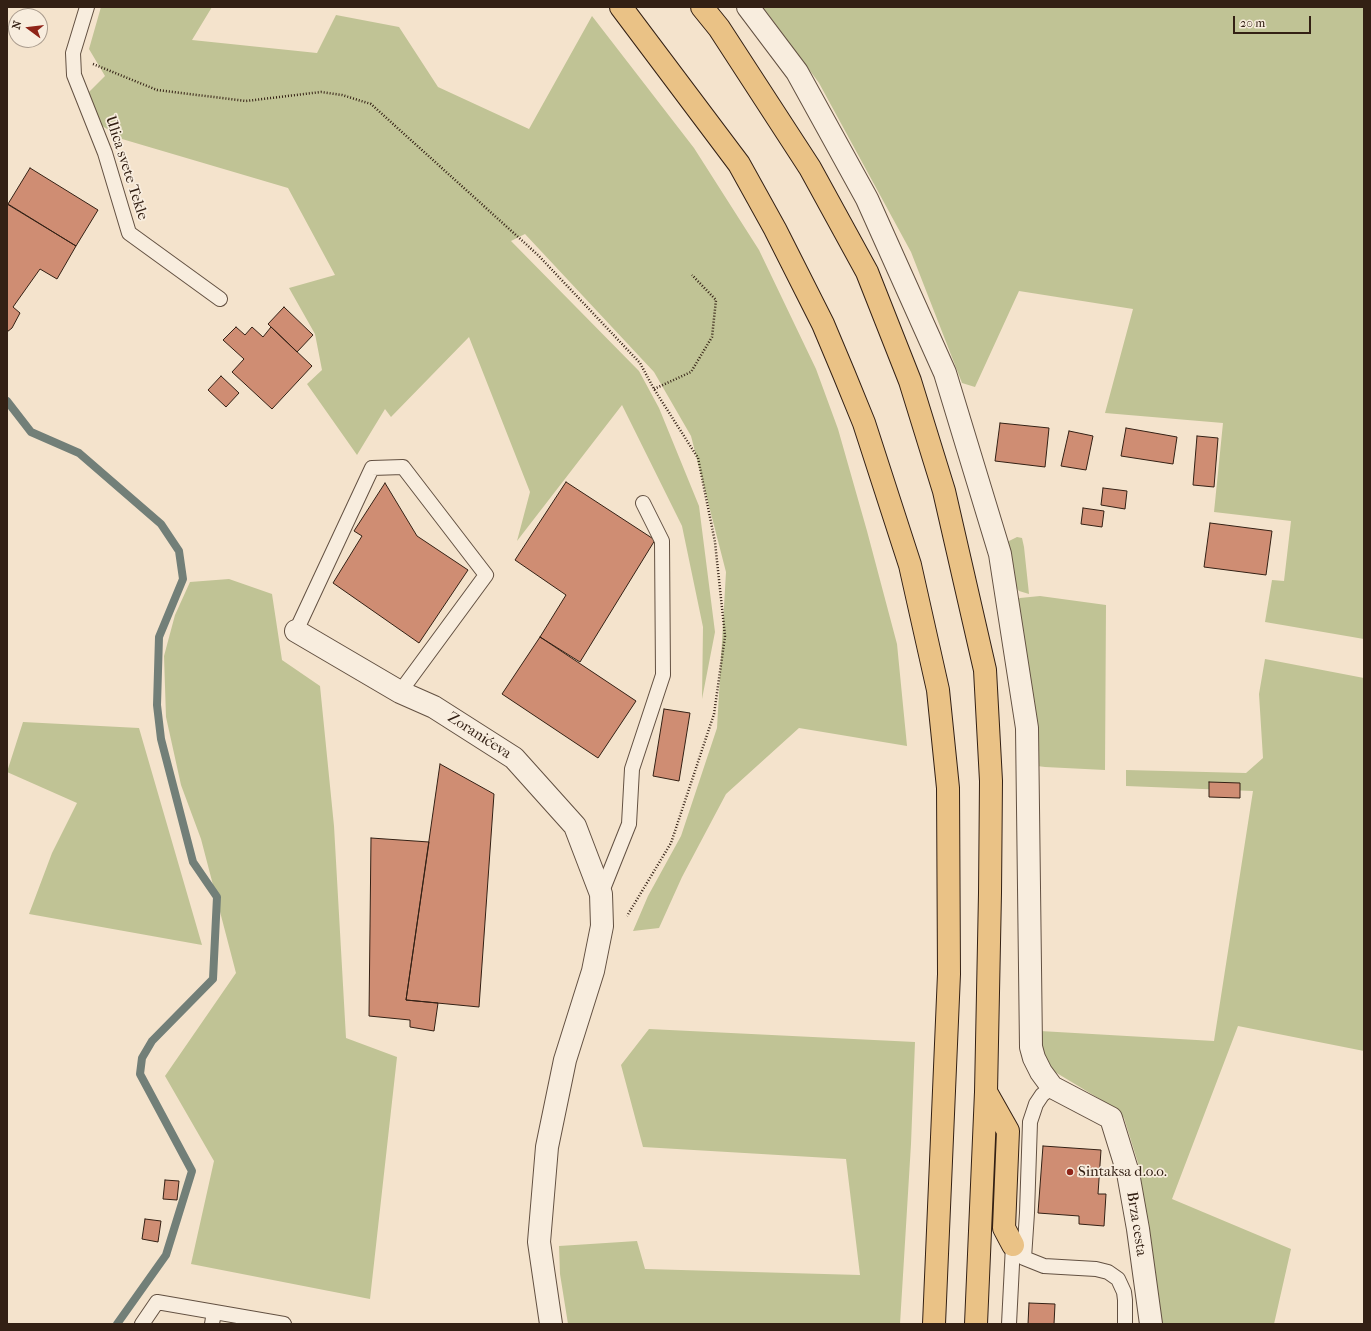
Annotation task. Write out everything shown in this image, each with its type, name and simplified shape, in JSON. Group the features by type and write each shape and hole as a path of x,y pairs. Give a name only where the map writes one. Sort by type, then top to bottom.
{"highway":[{"path":"621,7 739,164 776,229 823,324 864,423 910,565 938,690 948,788 949,974 934,1324"},
{"path":"702,7 719,28 810,168 867,272 910,381 944,491 985,670 991,781 990,901 986,1092 976,1324"},
{"path":"986,1092 1008,1131 1004,1228 1019,1252"}],"street":[{"name":"Brza cesta","path":"748,7 797,72 867,200 945,373 1000,554 1027,728 1031,1047 1034,1058 1041,1072 1052,1087 1111,1118 1128,1173 1151,1324"},
{"name":"Zoranićeva","path":"296,631 400,692 434,707 514,758 575,826 601,894 602,926 593,971 565,1060 547,1147 539,1242 551,1324"}],"lane":[{"name":"Ulica svete Tekle","path":"88,7 73,53 74,74 105,153 129,233 220,299"},
{"path":"296,631 372,468 403,467 486,575 400,692"},
{"path":"601,894 629,824 632,769 664,675 662,541 643,503"},
{"path":"1009,1324 1019,1252 1028,1213 1030,1122 1036,1104 1042,1095 1052,1087"},
{"path":"1019,1252 1044,1266 1096,1269 1108,1272 1118,1278 1126,1300 1125,1324"},
{"path":"1118,1278 1144,1275"},
{"path":"142,1324 157,1302 213,1318 284,1324"}],"path":[{"path":"73,53 105,69 157,90 246,101 322,92 342,94 371,104 538,255 640,363 654,389 698,458 715,542 725,636 714,714 671,843 626,917"},
{"path":"654,389 690,372 712,337 716,300 692,275"}],"green space":[{"path":"101,7 212,7 192,40 317,53 336,15 399,27 438,87 529,129 592,16 694,148 759,250 816,369 838,429 897,644 907,746 799,728 726,794 682,877 659,928 633,931 648,896 681,836 717,728 726,572 691,436 654,372 525,234 511,241 639,371 659,408 699,506 715,632 702,699 703,627 682,526 622,405 517,541 530,492 469,337 391,417 385,409 357,455 307,384 322,370 315,334 289,288 335,275 288,188 122,139 98,123 89,92 105,76 89,49"},
{"path":"763,7 1364,7 1364,639 1265,622 1272,580 1284,581 1291,521 1214,512 1223,423 1105,413 1133,309 1019,291 975,387 962,383 911,252 819,83"},
{"path":"1017,537 1022,538 1024,547 1029,594 1019,591 1015,586 1007,542"},
{"path":"229,579 272,594 282,660 320,686 334,826 346,1038 397,1057 370,1299 191,1264 214,1161 165,1076 236,973 201,839 181,785 166,717 164,656 175,615 190,582"},
{"path":"1040,596 1106,605 1105,770 1037,766 1015,601 1020,598"},
{"path":"1265,659 1364,678 1364,1051 1238,1026 1172,1199 1291,1249 1274,1324 1161,1324 1155,1268 1138,1163 1124,1118 1113,1107 1055,1072 1043,1054 1040,1031 1214,1041 1253,791 1126,786 1126,770 1246,773 1263,758 1259,694"},
{"path":"23,722 139,728 202,945 29,914 52,853 77,803 7,772"},
{"path":"649,1029 915,1042 911,1144 900,1324 568,1324 560,1274 559,1246 637,1241 645,1269 860,1275 846,1159 643,1147 621,1065"}],"building":[{"path":"30,168 98,210 76,246 8,204"},
{"path":"7,204 76,246 57,279 40,269 13,307 20,313 12,328 7,332"},
{"path":"284,307 313,335 297,352 268,324"},
{"path":"236,327 245,335 252,327 263,337 271,327 312,366 272,409 232,372 244,359 223,340"},
{"path":"221,376 239,393 226,407 208,390"},
{"path":"1000,423 1049,428 1045,467 995,461"},
{"path":"1126,428 1177,437 1173,464 1121,456"},
{"path":"1069,431 1093,436 1086,470 1061,466"},
{"path":"1197,436 1218,438 1214,487 1193,485"},
{"path":"566,482 655,540 580,662 540,637 566,595 515,560"},
{"path":"385,483 417,536 468,570 419,643 333,583 362,536 354,531"},
{"path":"1103,488 1127,491 1125,509 1101,505"},
{"path":"1083,508 1104,511 1102,527 1081,524"},
{"path":"1210,523 1272,531 1266,575 1204,567"},
{"path":"540,637 636,701 598,758 502,694"},
{"path":"664,709 690,713 679,781 653,776"},
{"path":"440,764 494,794 479,1007 406,1000"},
{"path":"1209,782 1240,783 1240,798 1209,797"},
{"path":"371,838 429,842 406,1000 438,1003 434,1031 410,1027 410,1020 369,1016"},
{"name":"Sintaksa d.o.o.","path":"1043,1146 1101,1150 1098,1194 1106,1194 1104,1226 1079,1224 1079,1216 1038,1213"},
{"path":"165,1180 179,1181 177,1200 163,1199"},
{"path":"145,1219 161,1221 158,1242 142,1239"},
{"path":"1029,1303 1055,1304 1054,1324 1028,1324"}],"waterway":[{"path":"7,401 31,432 79,453 161,524 179,551 183,579 159,637 157,705 161,739 193,862 217,897 213,979 152,1041 142,1058 140,1074 192,1171 166,1255 117,1324"}],"place":[{"name":"Sintaksa d.o.o.","path":"1070,1172"}]}
